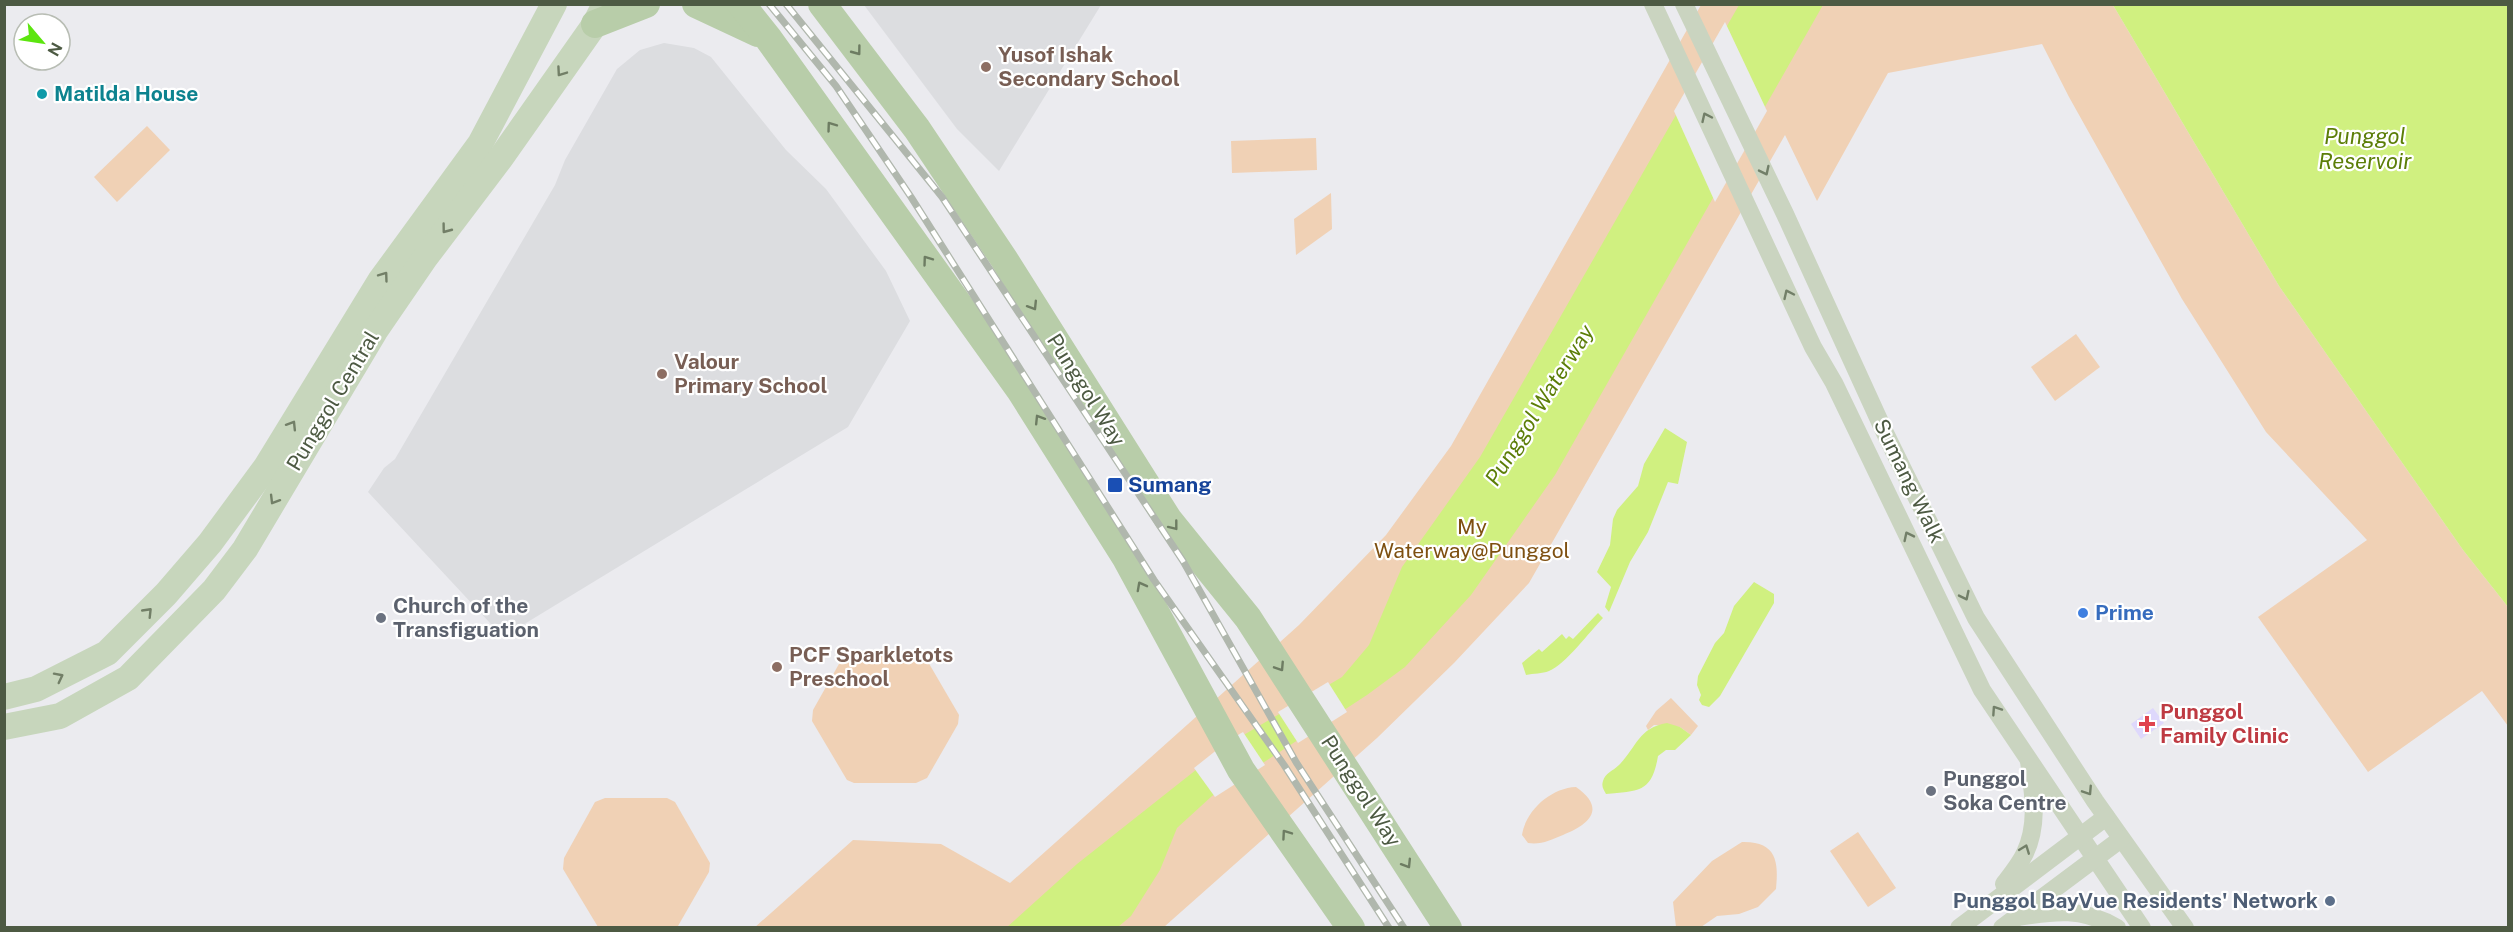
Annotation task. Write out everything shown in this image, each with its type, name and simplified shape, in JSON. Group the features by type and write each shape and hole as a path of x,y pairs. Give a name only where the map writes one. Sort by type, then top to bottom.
{"main road":[{"name":"Punggol Central","path":"4,697 36,689 107,653 166,594 210,543 266,467 380,281 480,144 554,4"},
{"path":"600,14 646,4"},
{"path":"696,4 768,38"},
{"path":"741,4 768,38 1020,390 1126,558 1241,770 1351,927"},
{"name":"Punggol Way","path":"822,4 917,129 1004,259 1168,519 1248,618 1448,927"},
{"name":"Punggol Central","path":"4,727 60,716 128,678 214,590 245,549 375,331 425,258 500,159 600,14"}],"street":[{"name":"Sumang Walk","path":"1653,4 1813,347 1834,383 1982,690 2142,927"},
{"name":"Sumang Walk","path":"1684,4 1785,214 1885,433 1976,618 2106,817 2185,927"},
{"path":"1995,898 2025,854 2032,828 2035,813 2029,758"},
{"path":"1959,927 2106,817"},
{"path":"2008,923 2121,839"},
{"path":"2008,923 2056,911 2097,917 2117,927"}],"shaded area":[{"name":"Yusof Ishak Secondary School","path":"864,5 1101,5 999,171 957,129"},
{"name":"Valour Primary School","path":"664,43 694,48 711,57 786,150 826,189 886,271 910,321 848,427 503,637 368,492 384,468 395,459 555,185 565,160 617,69 640,50"},
{"name":"Punggol Family Clinic","path":"2153,708 2164,723 2141,739 2131,724"}],"green space":[{"name":"My Waterway@Punggol","path":"1701,5 2113,5 2279,286 2463,550 2508,607 2508,726 2482,691 2368,772 2258,617 2367,540 2266,432 2182,299 2069,97 2042,44 1888,73 1817,201 1785,135 1529,583 1454,663 1377,738 1164,927 754,928 853,840 941,844 1010,883 1299,625 1386,535 1451,446"},
{"path":"147,126 170,150 117,202 94,177"},
{"path":"1316,138 1317,170 1232,173 1231,141"},
{"path":"1331,193 1332,229 1296,255 1294,219"},
{"path":"2076,334 2100,367 2055,401 2031,367"},
{"path":"854,651 916,651 924,655 959,715 958,724 927,778 916,783 854,783 847,780 812,721 813,710 844,655"},
{"path":"1671,698 1698,726 1691,735 1680,727 1654,725 1648,730 1646,726 1656,711"},
{"path":"1576,787 1591,802 1591,815 1587,821 1573,831 1550,840 1528,843 1522,835 1524,826 1534,809 1558,791"},
{"path":"605,798 667,798 675,802 710,863 709,872 678,926 598,927 563,869 564,858 595,802"},
{"path":"1858,832 1896,888 1868,907 1830,851"},
{"path":"1742,842 1762,845 1773,855 1777,870 1776,889 1758,907 1739,914 1717,916 1701,927 1676,927 1673,902 1712,861"}],"water":[{"name":"Punggol Waterway","path":"1739,5 1823,5 1555,475 1471,595 1405,667 1367,695 1212,796 1177,828 1160,870 1131,916 1118,927 1006,928 1077,864 1230,743 1342,677 1369,645 1402,567 1480,457"},
{"name":"Punggol Reservoir","path":"2113,5 2508,5 2508,607 2463,550 2279,286"},
{"path":"1665,428 1687,442 1678,484 1668,482 1648,532 1630,562 1609,612 1605,607 1611,587 1597,572 1610,545 1613,519 1617,510 1638,486 1644,464"},
{"path":"1754,582 1774,594 1774,603 1720,696 1709,707 1702,705 1699,700 1701,695 1697,685 1698,676 1715,643 1724,633 1734,606"},
{"path":"1598,613 1603,618 1562,662 1544,673 1526,675 1522,663 1539,649 1542,652 1562,634 1566,639 1569,636 1573,639"},
{"path":"1667,723 1680,727 1691,735 1675,750 1666,750 1658,756 1648,783 1636,790 1606,794 1602,785 1606,776 1619,765 1644,734 1650,729"}],"pier":[{"path":"1725,22 1767,111 1715,202 1674,111"},
{"path":"1328,682 1347,712 1298,743 1278,712"},
{"path":"1243,732 1265,765 1215,797 1194,768"}],"railway":[{"path":"769,4 836,86 911,197 1154,580 1284,765 1389,928"},
{"path":"786,4 942,197 1183,561 1296,762 1404,928"}],"place":[{"name":"Yusof Ishak Secondary School","path":"986,67"},
{"name":"Matilda House","path":"42,94"},
{"name":"Valour Primary School","path":"662,374"},
{"name":"Sumang","path":"1115,485"},
{"name":"Prime","path":"2083,613"},
{"name":"Church of the Transfiguation","path":"381,618"},
{"name":"PCF Sparkletots Preschool","path":"777,667"},
{"name":"Punggol Family Clinic","path":"2147,724"},
{"name":"Punggol Soka Centre","path":"1931,791"},
{"name":"Punggol BayVue Residents' Network","path":"2330,901"}]}
